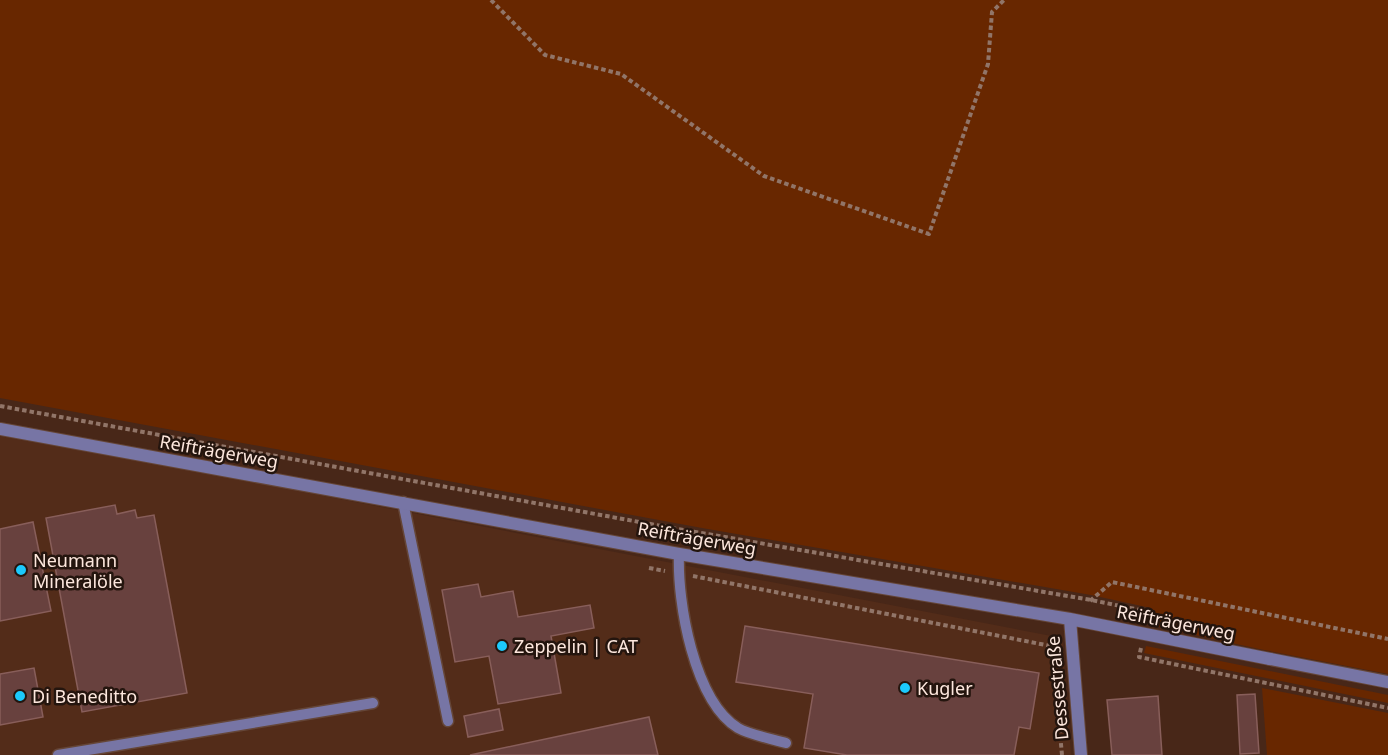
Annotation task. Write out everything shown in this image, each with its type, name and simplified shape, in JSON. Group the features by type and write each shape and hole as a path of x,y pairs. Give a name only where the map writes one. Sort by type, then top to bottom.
{"street":[{"name":"Reifträgerweg","path":"0,429 679,554 1070,619 1388,682"},
{"name":"Dessestraße","path":"1070,619 1081,755"}],"lane":[{"path":"403,502 448,721"},
{"path":"679,554 678,573 688,642 716,708 738,728 786,743"},
{"path":"58,755 373,703"}],"path":[{"path":"491,0 545,55 621,74 764,176 929,234 988,64 992,12 1004,0"},
{"path":"0,406 1145,611 1139,657 1388,708"},
{"path":"1070,619 1112,582 1388,639"},
{"path":"1052,646 1062,755"}],"shaded area":[{"path":"0,0 1388,0 1388,674 1150,625 1151,608 1091,595 702,528 0,398"},
{"path":"0,436 215,475 1062,638 1071,755 0,755"},
{"path":"1146,646 1388,695 1388,703 1144,653"},
{"path":"1262,688 1388,713 1388,755 1267,755"}],"building":[{"path":"115,505 117,514 135,510 137,518 154,515 187,693 82,712 46,518"},
{"name":"Neumann Mineralöle","path":"33,522 51,611 0,621 0,529"},
{"name":"Zeppelin | CAT","path":"478,584 481,597 513,591 518,617 590,605 594,628 551,636 561,693 498,704 489,656 455,662 442,590"},
{"name":"Kugler","path":"745,626 1039,673 1030,729 1019,727 1014,755 847,755 804,748 813,694 736,682"},
{"name":"Di Beneditto","path":"34,668 43,717 0,725 0,674"},
{"path":"1255,694 1259,753 1240,754 1237,695"},
{"path":"1158,696 1162,755 1112,755 1107,700"},
{"path":"499,709 503,730 468,737 464,716"},
{"path":"649,717 658,755 470,755"}],"place":[{"name":"Neumann Mineralöle","path":"21,570"},
{"name":"Zeppelin | CAT","path":"502,646"},
{"name":"Kugler","path":"905,688"},
{"name":"Di Beneditto","path":"20,696"}]}
